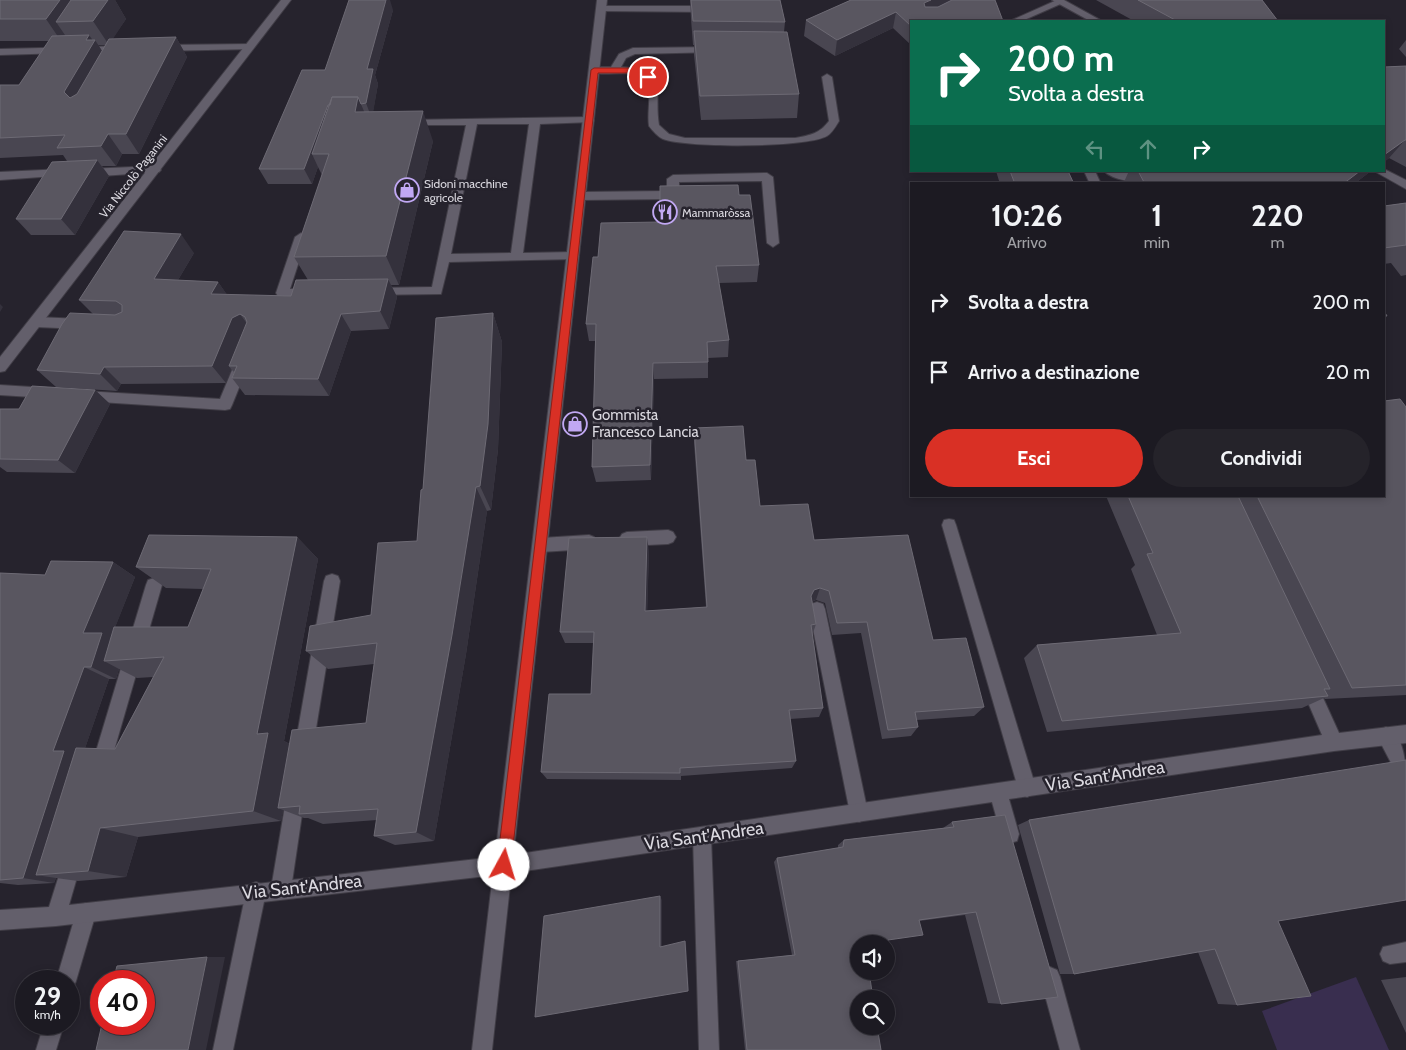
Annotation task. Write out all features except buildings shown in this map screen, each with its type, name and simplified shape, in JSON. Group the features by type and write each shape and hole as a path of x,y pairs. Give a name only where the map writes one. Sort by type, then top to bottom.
{"street":[{"name":"Via Niccolò Paganini","path":"0,367 286,0"},
{"path":"1017,20 1058,1 1095,20"},
{"path":"482,1050 601,5 715,9"},
{"path":"151,48 250,46"},
{"path":"614,70 622,56 633,51 726,51"},
{"path":"0,52 122,52"},
{"path":"594,70 632,71 644,74 653,85 652,119 658,132 674,140 698,142 795,141 819,136 830,129 834,122 827,77"},
{"path":"516,257 535,120"},
{"path":"397,122 589,120"},
{"path":"359,292 437,290 472,121"},
{"path":"0,176 155,170"},
{"path":"1111,172 1117,176 1131,178 1157,176"},
{"path":"1382,172 1406,185"},
{"path":"580,196 673,195 673,178 767,177 773,243"},
{"path":"305,227 282,293 321,292"},
{"path":"444,258 573,256"},
{"path":"36,322 92,324"},
{"path":"0,390 225,405 249,348"},
{"path":"949,525 1027,788"},
{"path":"541,545 668,537"},
{"path":"281,889 332,581"},
{"path":"95,784 154,585"},
{"path":"818,609 859,813"},
{"path":"1302,672 1334,742"},
{"name":"Via Sant'Andrea","path":"0,920 86,913 281,889 504,865 1334,742 1406,734"},
{"path":"1386,736 1406,774"},
{"path":"998,792 1014,850"},
{"path":"702,836 709,1050"},
{"path":"56,916 78,841"},
{"path":"223,1050 256,892"},
{"path":"69,970 86,913"},
{"path":"1046,964 1070,1050"},
{"path":"46,1050 51,1035"}],"shaded area":[{"path":"1356,977 1389,1050 1277,1050 1262,1011"}],"place":[{"name":"Sidoni macchine agricole","path":"407,190"},
{"name":"Mammaròssa","path":"665,212"},
{"name":"Gommista Francesco Lancia","path":"575,424"}],"route":[{"path":"504,865 594,70 627,70 644,74 648,77"}]}
